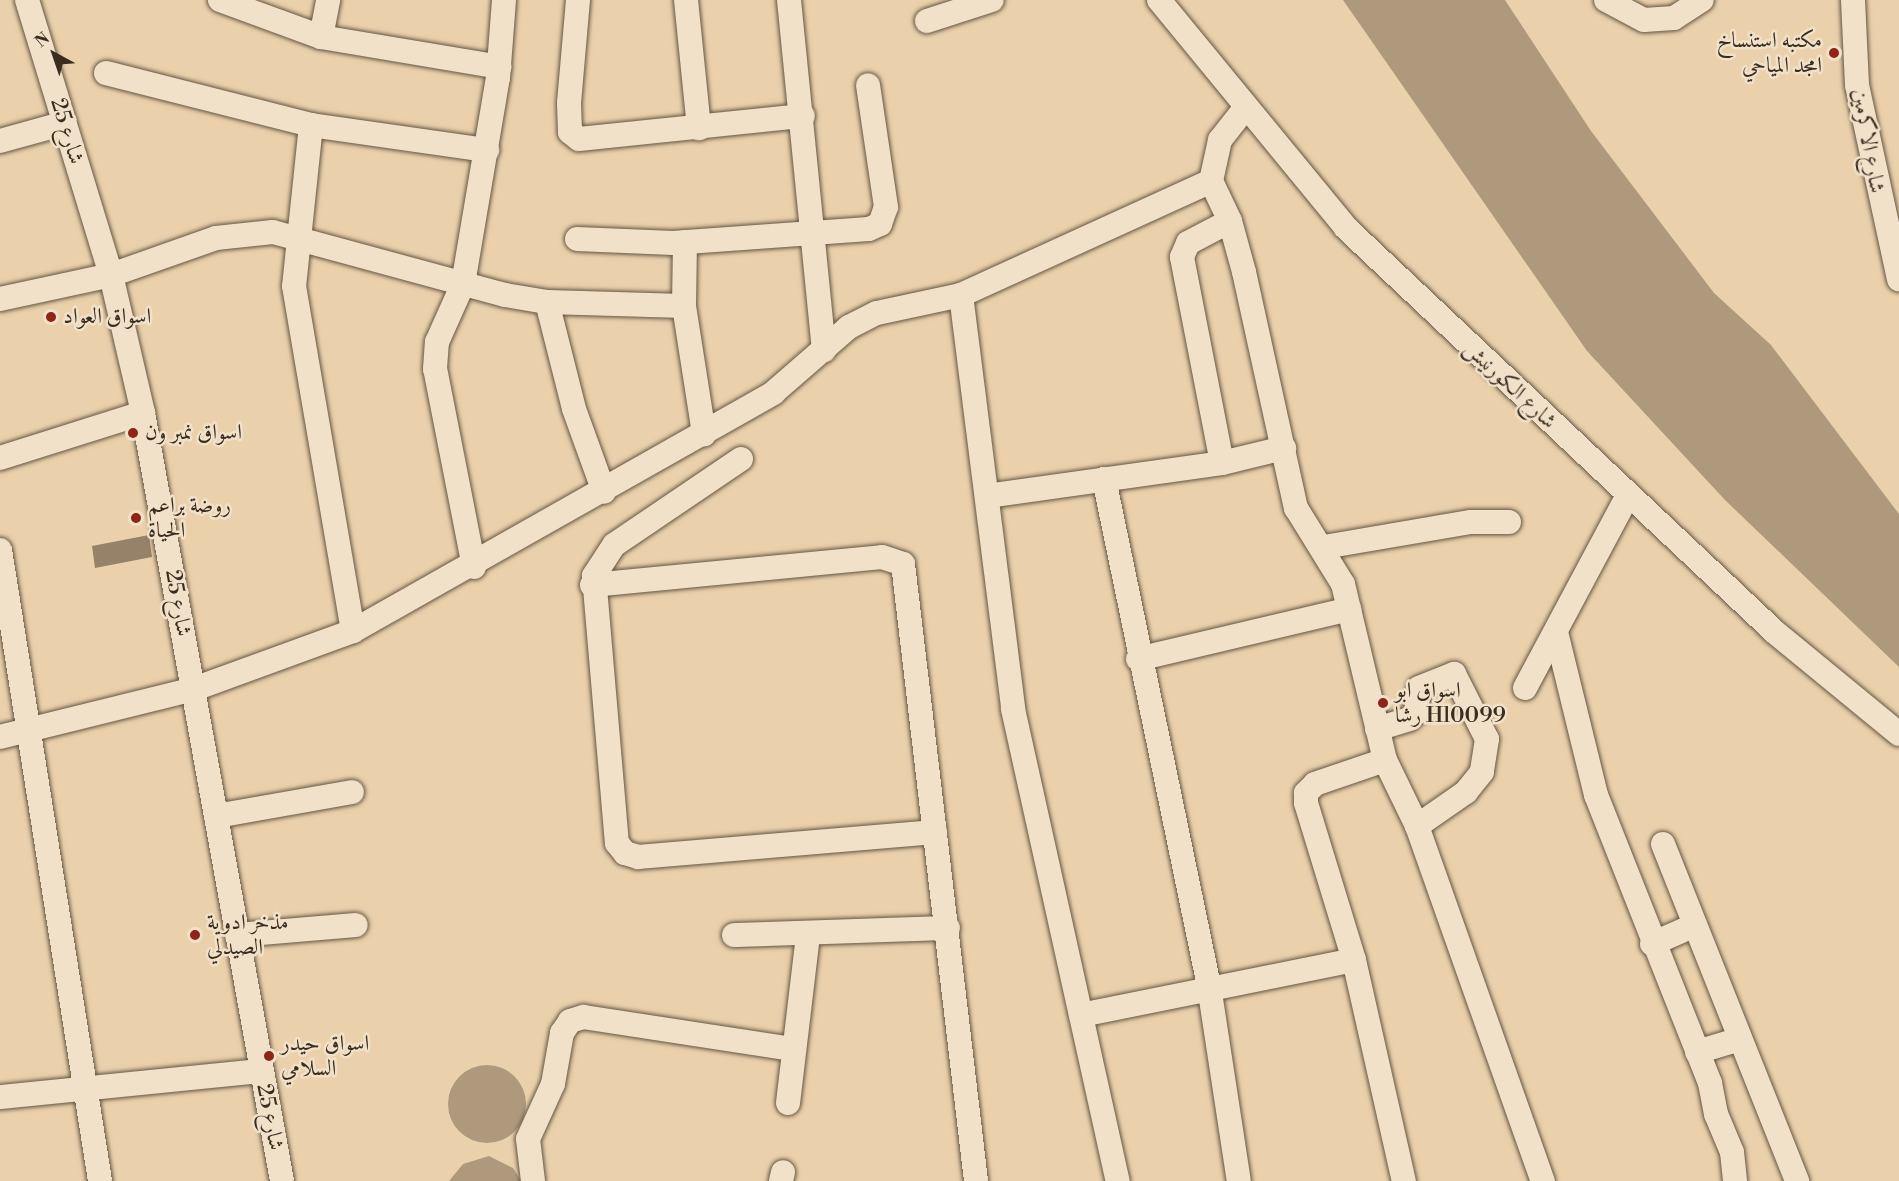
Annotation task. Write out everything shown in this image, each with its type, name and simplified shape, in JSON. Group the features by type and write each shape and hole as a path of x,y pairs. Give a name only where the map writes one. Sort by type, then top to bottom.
{"street":[{"name":"شارع 25","path":"27,0 111,275 143,413 282,1181"},
{"path":"220,0 321,37 500,67"},
{"path":"321,37 328,0"},
{"path":"474,567 435,369 437,342 463,284 500,67 504,0"},
{"path":"578,0 570,132 579,139 803,117"},
{"path":"686,0 699,128"},
{"path":"789,0 803,117 824,350"},
{"path":"927,21 992,0"},
{"name":"شارع الكورنيش","path":"1160,0 1346,228 1776,633 1899,734"},
{"path":"1606,0 1644,20 1674,18 1702,0"},
{"name":"شارع الاكرمين","path":"1853,0 1857,85 1899,280"},
{"path":"106,73 311,125 487,150"},
{"path":"577,239 685,242 813,234 880,224 886,207 868,86"},
{"path":"1246,107 1220,140 1211,181 1230,221 1296,508 1324,547 1349,609 1385,760 1417,826 1543,1181"},
{"path":"0,141 65,123"},
{"path":"311,125 295,237 294,286 352,632"},
{"path":"0,737 31,727 194,689 352,632 474,567 773,393 824,350 877,313 961,295 1211,181"},
{"path":"1222,463 1182,257 1188,243 1230,221"},
{"path":"0,299 111,275 216,238 273,232 463,284 547,302 684,306"},
{"path":"685,242 684,306 704,434"},
{"path":"961,295 1013,709 1118,1181"},
{"path":"547,302 574,409 604,492"},
{"path":"0,458 143,413"},
{"path":"987,496 1222,463 1284,448"},
{"path":"741,459 614,545 598,564 592,585 616,836 625,853 935,832"},
{"path":"1104,479 1138,659 1209,986 1239,1181"},
{"path":"1525,688 1557,636 1628,495"},
{"path":"1324,547 1461,523 1509,522"},
{"path":"0,550 4,594 31,727 84,1089 100,1181"},
{"path":"592,585 897,559 908,578 976,1181"},
{"path":"1138,659 1349,609"},
{"path":"1557,636 1596,795 1652,944 1697,1052 1732,1152 1735,1181"},
{"path":"1377,729 1409,719 1416,713 1419,688 1454,674 1487,739 1482,772 1466,792 1417,826"},
{"path":"1385,760 1315,784 1306,793 1354,960 1404,1181"},
{"path":"216,816 352,792"},
{"path":"1663,844 1797,1181"},
{"path":"237,935 356,925"},
{"path":"1652,944 1695,925"},
{"path":"734,935 808,936 948,928"},
{"path":"788,1103 808,936"},
{"path":"1080,1015 1209,986 1354,960"},
{"path":"533,1181 528,1139 553,1084 562,1033 570,1021 583,1017 793,1049"},
{"path":"1697,1052 1740,1040"},
{"path":"0,1097 261,1071"}],"shaded area":[{"path":"1343,0 1505,0 1591,131 1714,293 1771,345 1899,514 1899,667 1725,500 1587,351"},
{"path":"487,1065 502,1068 514,1077 523,1089 526,1104 523,1119 514,1131 502,1140 487,1143 472,1140 460,1131 451,1119 448,1104 451,1089 460,1077 472,1068"},
{"path":"489,1156 513,1168 521,1181 449,1181 463,1164"}],"building":[{"path":"149,535 152,557 95,568 92,546"}],"place":[{"name":"مكتبه استنساخ امجد المياحي","path":"1834,53"},
{"name":"اسواق العواد","path":"51,317"},
{"name":"اسواق نمبر ون","path":"133,433"},
{"name":"روضة براعم الحياة","path":"136,518"},
{"name":"اسواق ابو رشا Hl0099","path":"1383,703"},
{"name":"مذخر ادوية الصيدلي","path":"195,935"},
{"name":"اسواق حيدر السلامي","path":"269,1056"}]}
